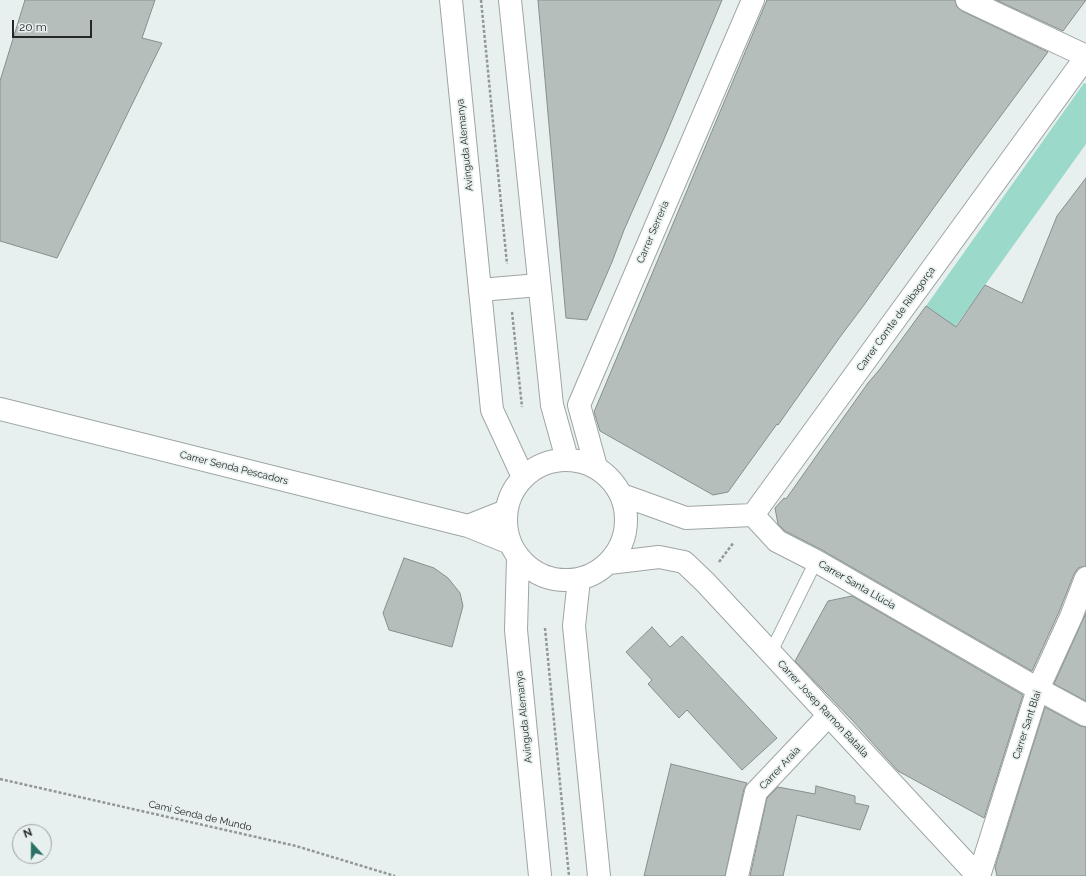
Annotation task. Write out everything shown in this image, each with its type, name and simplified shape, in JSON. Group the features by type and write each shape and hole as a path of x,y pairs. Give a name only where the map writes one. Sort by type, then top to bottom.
{"street":[{"name":"Avinguda Alemanya","path":"451,0 492,410 523,477"},
{"path":"510,0 552,405 568,459"},
{"name":"Carrer Serreria","path":"596,467 579,405 752,0"},
{"path":"967,0 1086,57"},
{"name":"Carrer Comte de Ribagorça","path":"753,515 1086,57"},
{"path":"480,290 540,285"},
{"name":"Carrer Senda Pescadors","path":"0,409 468,526 514,550"},
{"path":"568,459 596,467 611,479 622,495 626,512 626,531 620,548 609,563 595,573 579,579 562,580 546,577 531,569 514,550 506,527 506,511 512,493 523,477 536,467 551,461 568,459"},
{"path":"622,495 686,518 753,515"},
{"path":"468,526 506,511"},
{"name":"Carrer Santa Llúcia","path":"753,515 777,541 816,561 1086,715"},
{"name":"Carrer Josep Ramon Batalla","path":"626,531 659,557"},
{"name":"Avinguda Alemanya","path":"514,550 516,630 540,876"},
{"name":"Carrer Josep Ramon Batalla","path":"609,563 659,557 684,562 771,652 978,876"},
{"name":"Carrer Sant Blai","path":"978,876 1038,689 1079,620 1086,578"},
{"path":"579,579 574,626 599,876"},
{"name":"Carrer Araia","path":"737,876 756,792 829,715"}],"lane":[{"path":"771,652 816,561"}],"path":[{"path":"481,0 522,408"},
{"path":"705,582 753,515"},
{"path":"545,628 569,876"},
{"name":"Camí Senda de Mundo","path":"0,779 296,846 395,876"}],"green space":[{"path":"1084,83 1086,84 1086,144 955,327 926,306"}],"building":[{"path":"25,0 155,0 142,38 162,43 57,258 0,241 0,81"},
{"path":"538,0 722,0 587,320 566,318"},
{"path":"767,0 955,0 957,7 962,11 1048,52 728,492 713,495 600,431 594,412"},
{"path":"996,0 1086,0 1063,31"},
{"path":"1086,178 1086,566 1078,568 1074,574 1059,612 1032,671 822,550 785,531 778,524 775,508 784,498 786,499 868,383 926,306 956,327 985,285 1022,303 1057,216"},
{"path":"404,558 434,568 448,578 460,593 463,606 452,647 389,630 383,613"},
{"path":"852,596 1023,695 984,818 898,771 852,720 795,661 828,601"},
{"path":"1086,613 1086,701 1054,684"},
{"path":"652,627 670,647 682,636 777,738 742,770 687,710 679,718 648,684 652,680 626,652"},
{"path":"1045,707 1080,726 1086,727 1086,876 997,876 995,867"},
{"path":"671,764 747,783 744,789 725,876 644,876"},
{"path":"816,786 855,796 855,803 869,806 860,830 797,815 783,876 750,876 767,798 778,787 815,794"}]}
